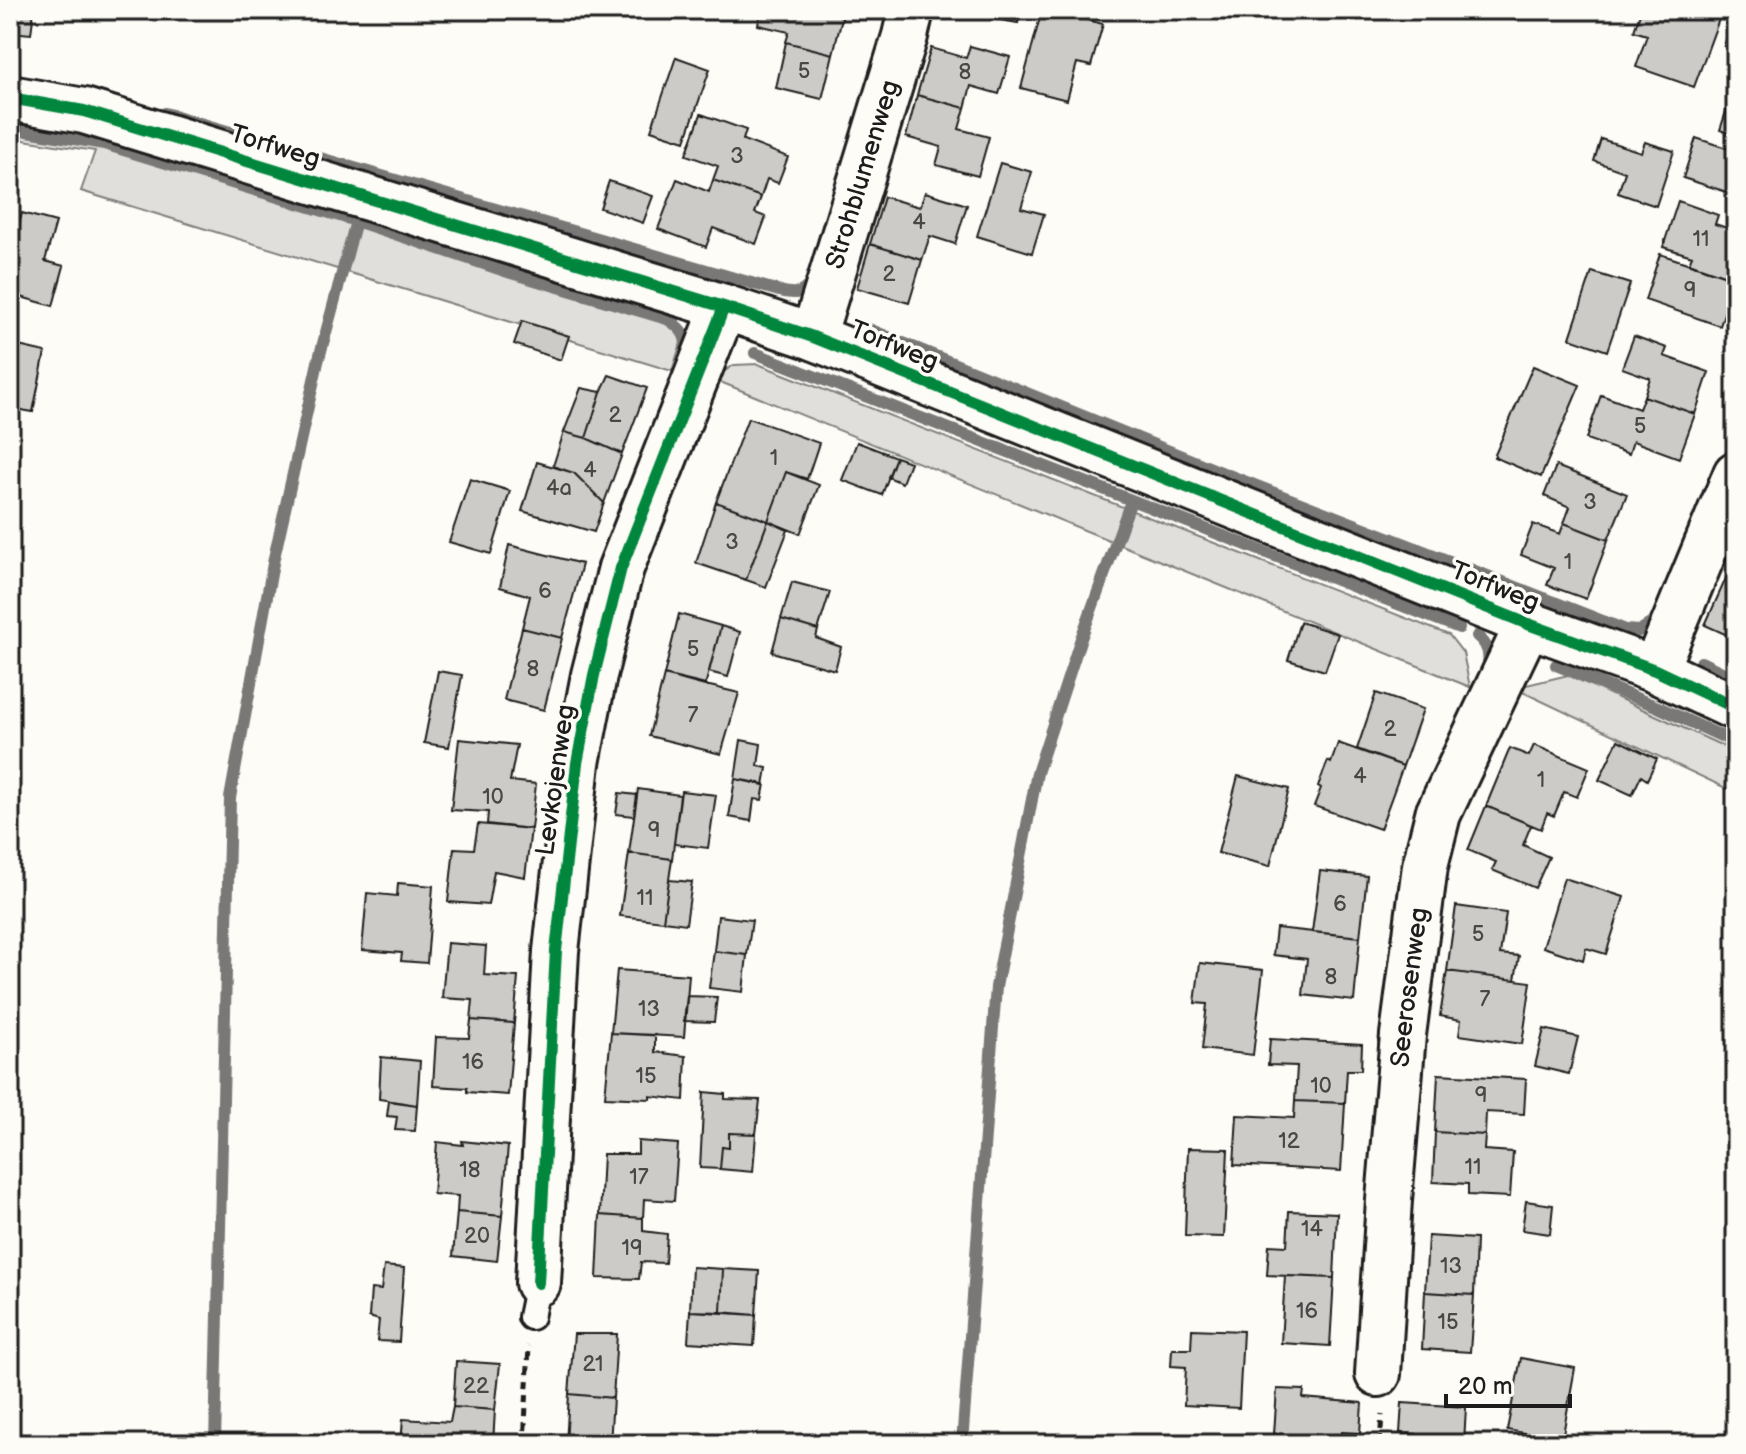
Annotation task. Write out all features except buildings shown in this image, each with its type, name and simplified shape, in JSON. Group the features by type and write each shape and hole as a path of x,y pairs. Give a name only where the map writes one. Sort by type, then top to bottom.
{"street":[{"name":"Strohblumenweg","path":"813,337 894,76 911,10"},
{"name":"Torfweg","path":"10,98 84,111 813,337 1528,624 1655,670 1736,708"},
{"name":"Levkojenweg","path":"534,1300 556,951 580,747 594,675 621,568 724,307"},
{"path":"1655,670 1736,474"},
{"name":"Seerosenweg","path":"1378,1374 1403,1035 1425,866 1438,814 1528,624"}],"path":[{"path":"524,1444 534,1300"}],"shaded area":[{"path":"10,120 84,132 678,315 682,340 672,371 81,191 95,151 10,138"},
{"path":"758,364 1449,635 1463,653 1470,687 713,379 734,365"},
{"path":"1568,675 1736,752 1736,793 1514,688"}],"waterway":[{"path":"165,113 779,291 799,292 814,279"},
{"path":"10,128 104,144 667,319 684,335 684,358"},
{"path":"215,1444 230,798 274,558 318,362 356,221"},
{"path":"859,325 1221,472 1626,630 1639,631 1655,621"},
{"path":"755,353 1459,628"},
{"path":"962,1444 996,987 1037,773 1079,644 1131,501"},
{"path":"1477,636 1488,652 1486,671"},
{"path":"1701,662 1736,679"},
{"path":"1556,665 1736,743"}],"cycle path":[{"path":"10,98 84,111 813,337 1528,624 1655,670 1736,708"},
{"path":"538,1283 556,951 577,763 594,675 621,568 724,307"}]}
